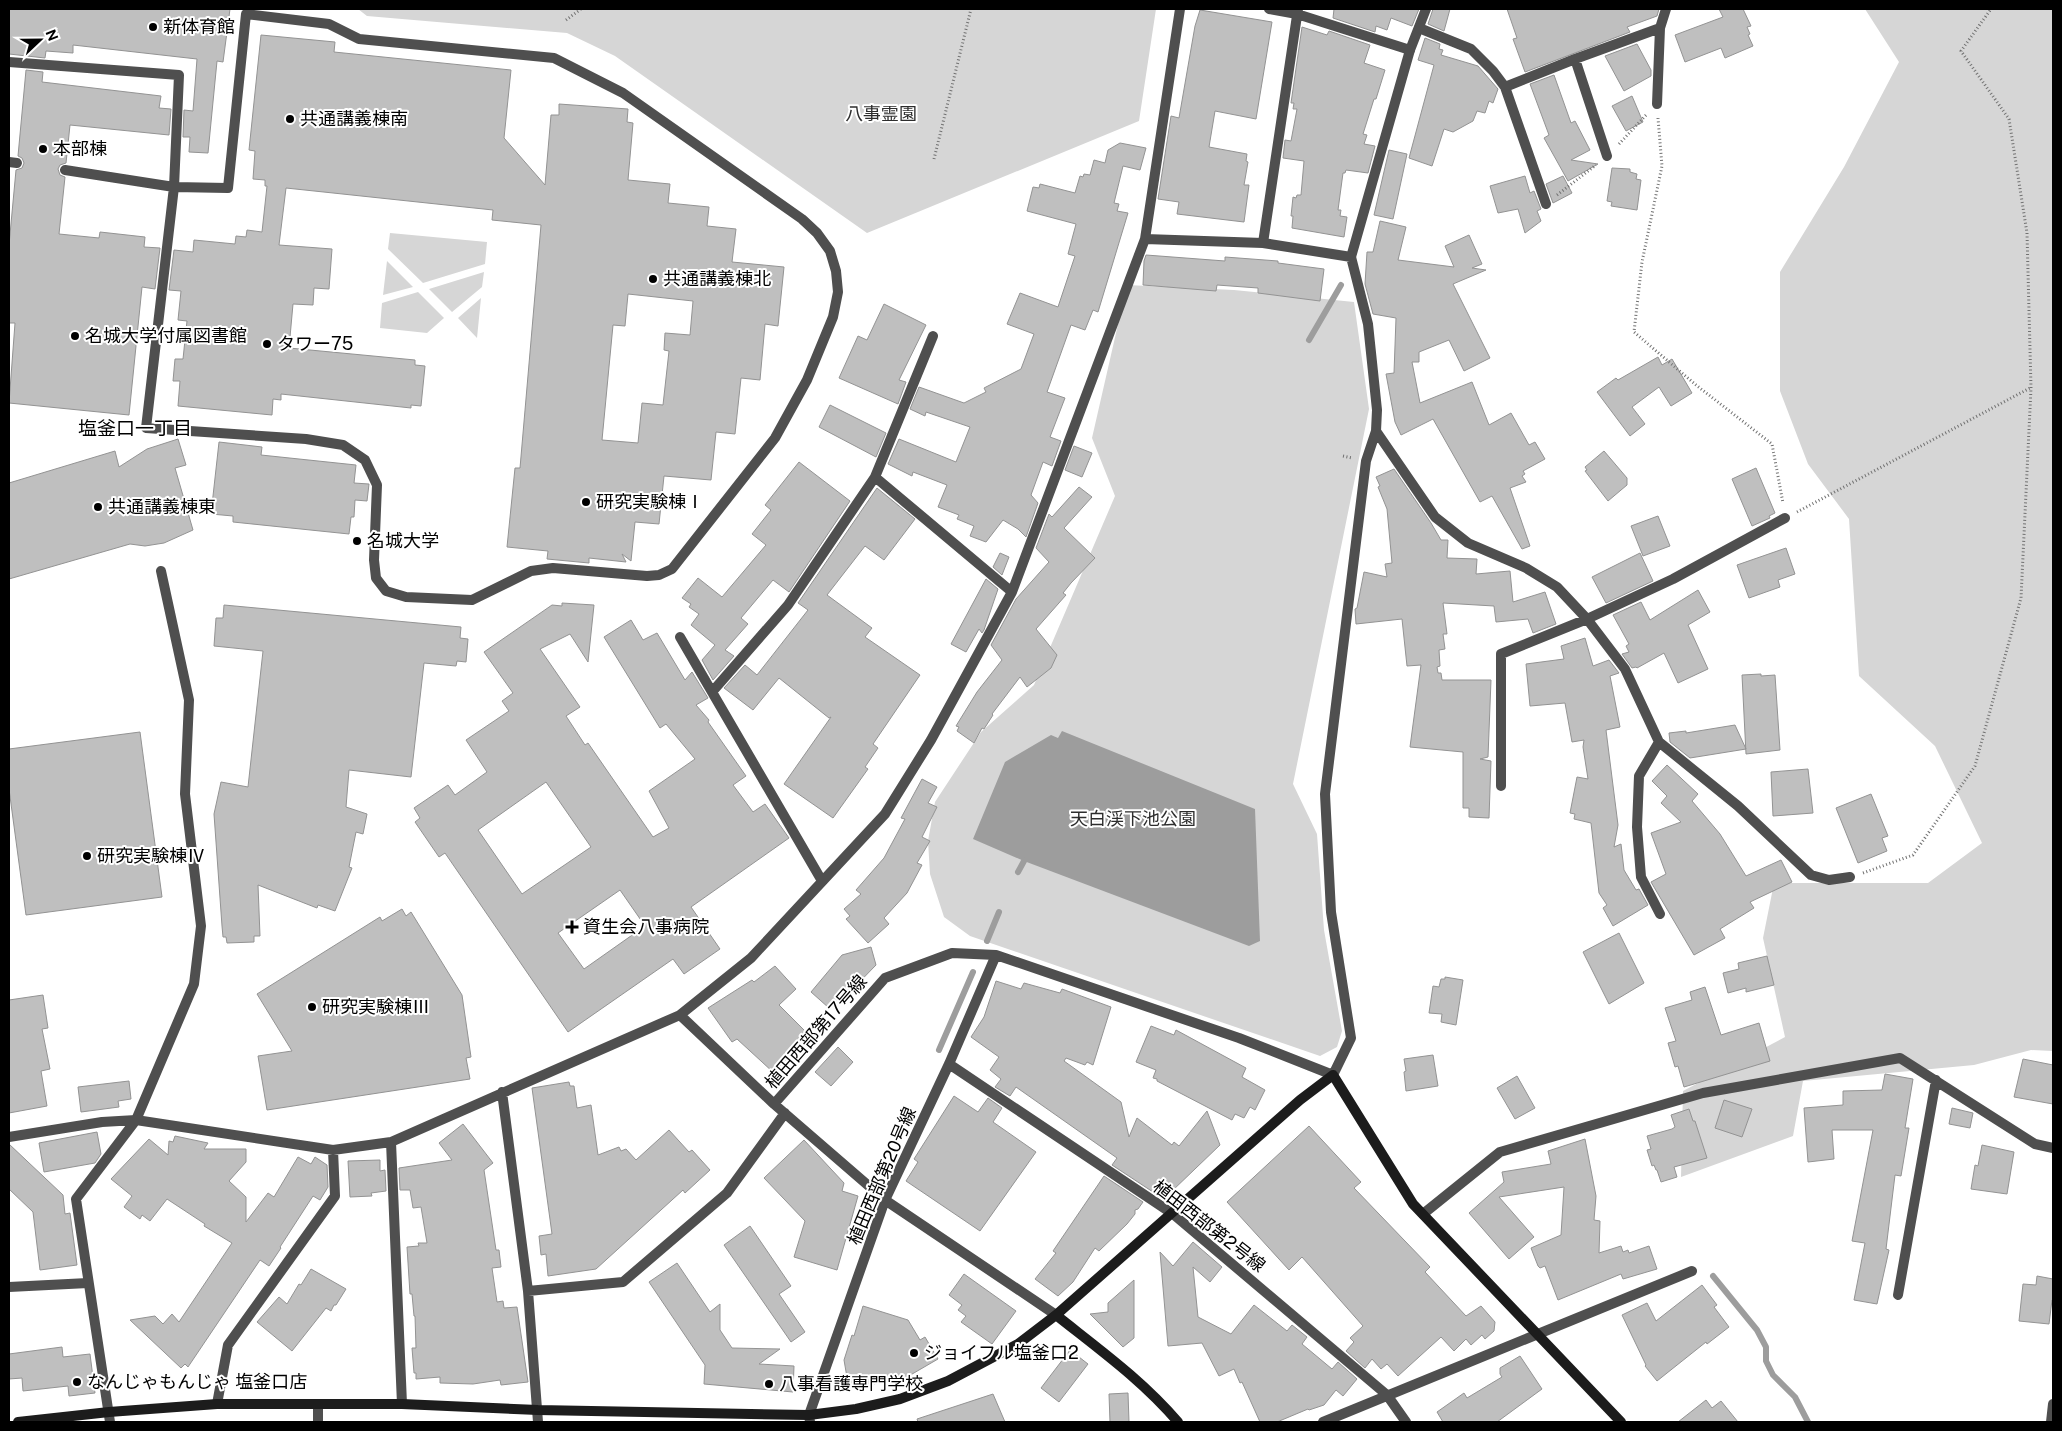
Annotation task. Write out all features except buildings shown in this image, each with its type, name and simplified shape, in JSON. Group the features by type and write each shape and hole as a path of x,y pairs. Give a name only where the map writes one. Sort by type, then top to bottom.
{"street":[{"path":"9,1137 102,1122 136,1120 332,1150 391,1142 680,1015 751,958 885,814 931,740 1012,592 1144,239 1180,9"},
{"path":"1269,9 1297,11 1410,50"},
{"path":"18,1422 109,1417 218,1404 402,1404 809,1418 900,1399 948,1381 1018,1344 1056,1315 1173,1214 1300,1100 1333,1075 1351,1038 1331,912 1325,794 1366,461 1376,431 1376,410 1368,324 1351,258 1410,50 1426,9"},
{"path":"1657,104 1660,28 1666,9"},
{"path":"1263,243 1297,11"},
{"path":"9,62 179,74 174,187 146,428 306,439 344,445 365,460 377,484 374,560 376,578 386,591 406,597 472,600 541,569 553,568 647,576 659,576 672,569 776,438 808,380 833,317 838,292 836,271 830,251 802,219 623,93 554,58 359,39 329,24 246,14 228,188 174,187 65,170"},
{"path":"1419,28 1471,49 1505,87 1546,204"},
{"path":"1505,87 1660,28"},
{"path":"1575,59 1607,156"},
{"path":"1144,239 1263,243 1351,258"},
{"path":"712,692 788,605 875,477 933,336"},
{"path":"1376,431 1435,517 1468,544 1526,568 1557,587 1587,619 1625,669 1659,742 1738,806 1811,875 1829,880 1850,877"},
{"path":"875,477 1012,592"},
{"path":"1501,786 1501,654 1587,619 1673,579 1785,518"},
{"path":"109,1417 76,1199 136,1120 194,984 201,926 185,794 190,700 161,571"},
{"path":"680,637 822,881"},
{"path":"1659,742 1639,776 1637,827 1642,877 1660,914"},
{"name":"植田西部第17号線","path":"774,1104 885,978 952,953 996,955 1239,1038 1333,1075"},
{"name":"植田西部第20号線","path":"809,1418 886,1200 949,1064 996,955"},
{"path":"680,1015 784,1113 886,1200 1056,1315 1125,1369 1155,1396 1178,1422"},
{"path":"1422,1214 1500,1152 1703,1093 1900,1058 2035,1144 2053,1148"},
{"name":"植田西部第2号線","path":"949,1064 1173,1214 1387,1395 1406,1422"},
{"path":"1333,1075 1413,1204 1620,1422"},
{"path":"1898,1295 1936,1080"},
{"path":"502,1092 528,1291 538,1422"},
{"path":"528,1291 624,1282 727,1193 784,1113"},
{"path":"391,1142 402,1404"},
{"path":"218,1404 228,1345 336,1196 332,1150"},
{"path":"1323,1422 1692,1271"},
{"path":"9,1287 88,1284"},
{"path":"2051,1422 2053,1404"},
{"path":"318,1405 318,1422"}],"path":[{"path":"566,20 581,9"},
{"path":"934,159 971,9"},
{"path":"1850,877 1913,855 1976,766 2021,598 2031,388 2027,233 2009,119 1961,51 1991,9"},
{"path":"1657,104 1662,166 1642,262 1634,332 1696,385 1772,444 1785,518 2031,388"},
{"path":"1546,204 1607,156 1657,104"}],"green space":[{"name":"八事霊園","path":"358,9 1156,9 1139,121 867,233 615,56 567,33 367,16"},
{"path":"1865,9 2053,9 2053,1051 2031,1050 1974,1065 1803,1081 1793,1136 1681,1177 1683,1091 1785,1037 1763,938 1774,883 1928,883 1982,843 1935,746 1859,676 1849,519 1808,464 1780,391 1780,272 1844,167 1899,62"},
{"path":"390,233 487,242 485,264 423,283 388,249"},
{"path":"387,261 413,287 383,295"},
{"path":"484,272 482,287 452,312 429,289"},
{"name":"天白渓下池公園","path":"1127,285 1234,290 1354,302 1369,409 1293,784 1317,834 1324,930 1342,1031 1337,1047 1320,1056 970,936 944,917 930,874 928,841 935,802 981,732 1034,685 1115,496 1092,438"},
{"path":"418,292 444,318 427,333 380,328 382,303"},
{"path":"481,298 477,338 458,318"}],"shaded area":[{"path":"1062,731 1255,809 1260,941 1249,946 1024,861 973,839 1005,762 1051,735 1058,738"}],"waterway":[{"path":"1309,340 1341,285"},
{"path":"1018,872 1024,861"},
{"path":"987,941 999,912"},
{"path":"939,1050 973,972"},
{"path":"1713,1276 1757,1330 1766,1347 1766,1361 1773,1375 1795,1397 1808,1422"}],"place":[{"name":"新体育館","path":"153,27"},
{"name":"共通講義棟南","path":"290,119"},
{"name":"本部棟","path":"43,149"},
{"name":"共通講義棟北","path":"653,279"},
{"name":"名城大学付属図書館","path":"75,336"},
{"name":"タワー75","path":"267,344"},
{"name":"研究実験棟Ⅰ","path":"586,502"},
{"name":"共通講義棟東","path":"98,507"},
{"name":"名城大学","path":"357,541"},
{"name":"研究実験棟Ⅳ","path":"87,856"},
{"name":"資生会八事病院","path":"572,927"},
{"name":"研究実験棟Ⅲ","path":"312,1007"},
{"name":"ジョイフル塩釜口2","path":"914,1353"},
{"name":"なんじゃもんじゃ 塩釜口店","path":"77,1382"},
{"name":"八事看護専門学校","path":"769,1384"}],"district":[{"name":"塩釜口一丁目","path":"135,428"}]}
